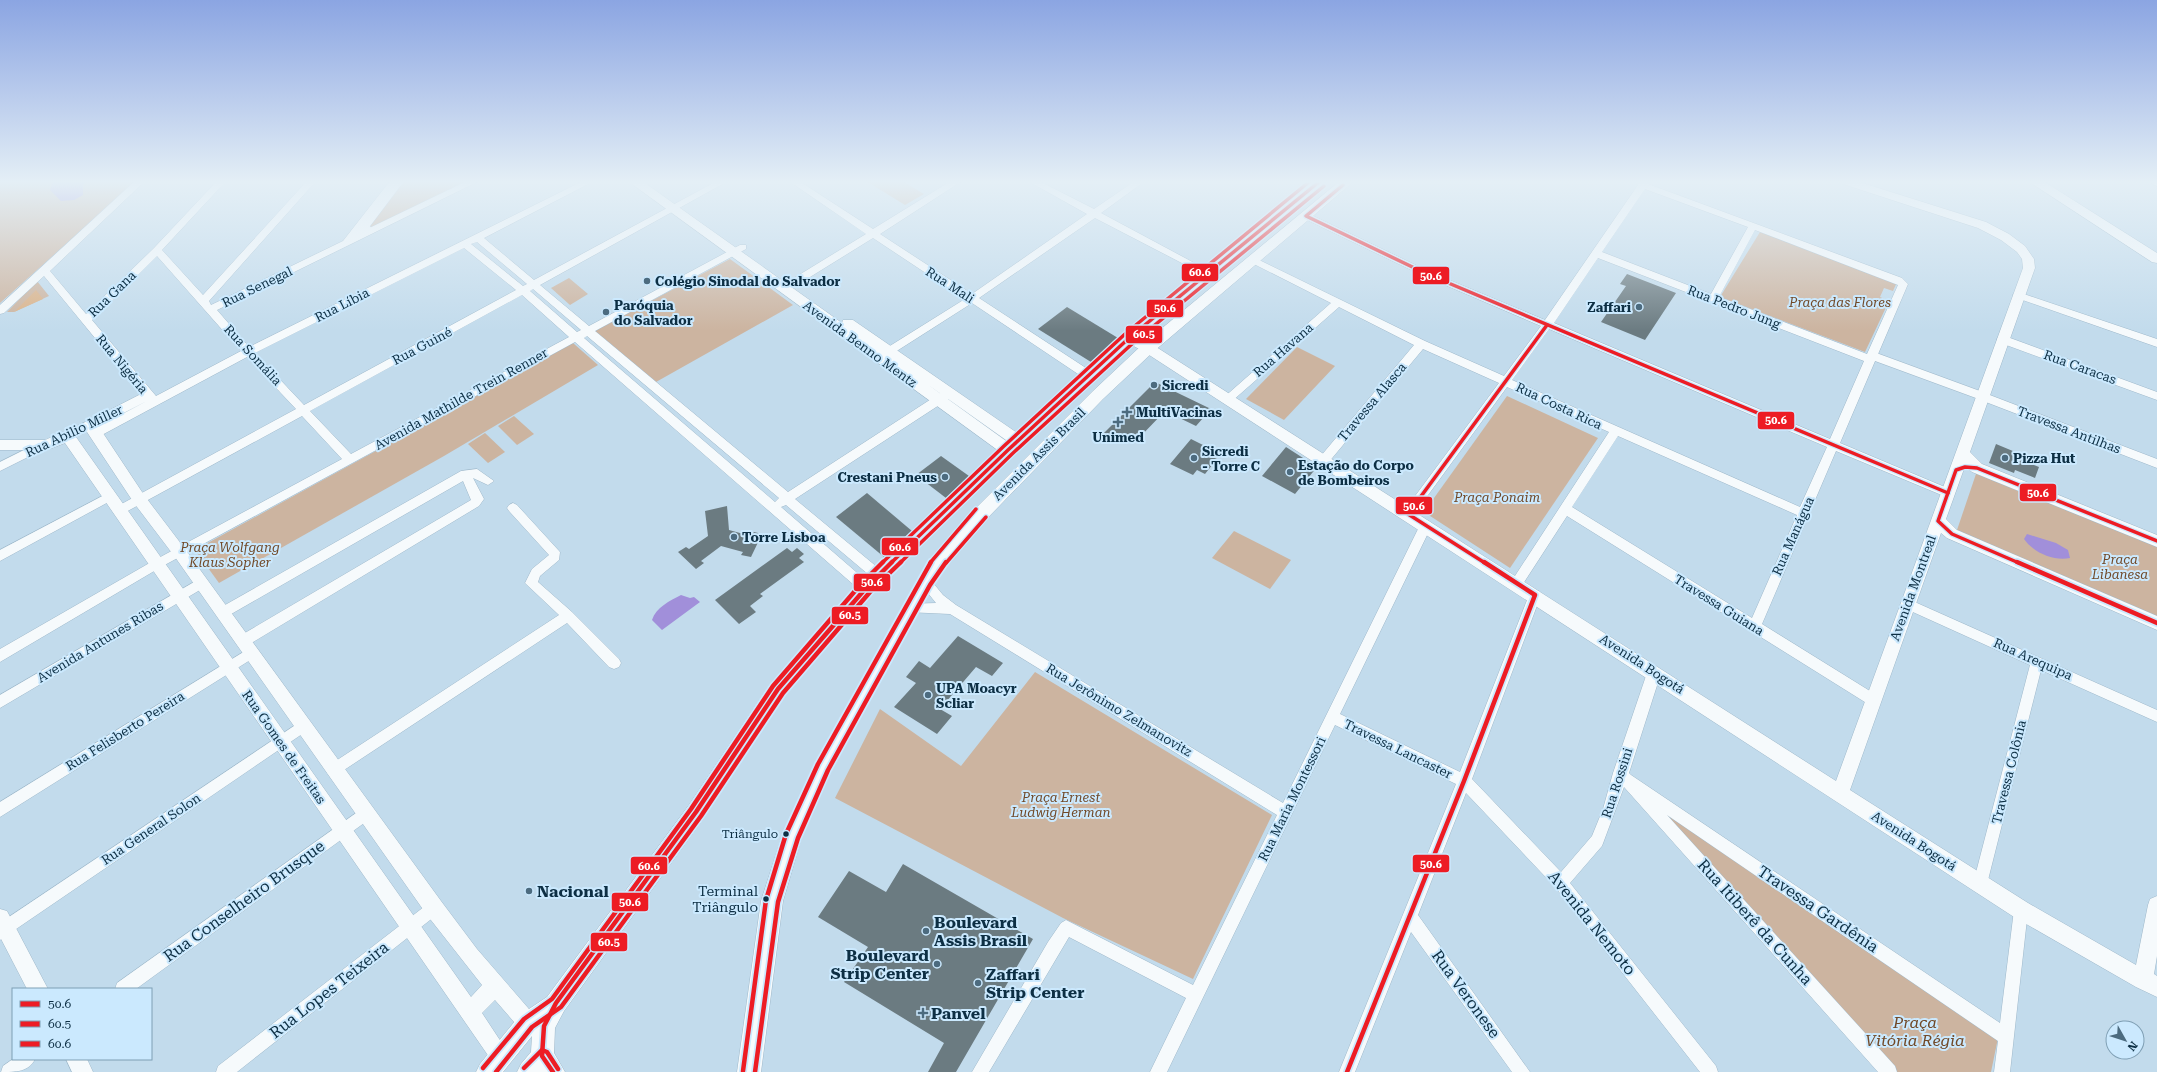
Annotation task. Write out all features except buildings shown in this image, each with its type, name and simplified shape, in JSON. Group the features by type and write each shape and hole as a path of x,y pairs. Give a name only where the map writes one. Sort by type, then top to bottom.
{"main road":[{"name":"Avenida Assis Brasil","path":"541,1067 544,1026 556,1003 696,812 778,689 872,582 1013,445 1129,338 1259,231"},
{"name":"Avenida Assis Brasil","path":"749,1072 772,901 792,836 823,766 925,582 940,560 967,528 1098,395 1148,348 1288,231"},
{"path":"2113,231 2157,259"},
{"path":"494,1064 528,1023 556,1003"}],"street":[{"path":"0,311 86,231"},
{"name":"Rua Gana","path":"86,320 175,231"},
{"path":"204,300 267,231"},
{"path":"346,244 356,231"},
{"path":"361,231 359,234 365,231"},
{"name":"Rua Senegal","path":"211,308 372,231"},
{"name":"Rua Líbia","path":"93,429 151,398 248,352 489,231"},
{"name":"Rua Guiné","path":"120,510 634,231"},
{"name":"Avenida Benno Mentz","path":"713,231 885,355 938,400 1013,445"},
{"name":"Rua Mali","path":"868,231 1088,375"},
{"path":"789,286 880,231"},
{"path":"885,355 1070,231"},
{"path":"1126,231 1208,273"},
{"path":"1337,231 1427,274 1833,446 1948,493"},
{"path":"1408,514 1547,325 1612,231"},
{"path":"1713,299 1750,231"},
{"name":"Rua Manágua","path":"1754,627 1872,357 1903,282 1766,231"},
{"name":"Avenida Montreal","path":"1840,793 2002,339 2029,268 2028,259 2021,249 2005,237 1994,231"},
{"path":"477,237 535,284 832,537 872,582"},
{"path":"464,243 522,291 818,547 872,582"},
{"name":"Rua Somália","path":"157,250 204,300 248,352 350,460"},
{"name":"Avenida Mathilde Trein Renner","path":"180,553 575,337 739,250"},
{"name":"Rua Pedro Jung","path":"1597,254 1713,299 1872,357"},
{"name":"Rua Costa Rica","path":"1254,260 1421,344 1803,514"},
{"name":"Rua Nigéria","path":"44,270 151,398"},
{"path":"2018,295 2157,343"},
{"name":"Rua Havana","path":"1227,399 1338,302"},
{"name":"Avenida Bogotá","path":"1129,338 1148,348 1426,525 2021,910 2150,984"},
{"name":"Rua Caracas","path":"2002,339 2157,396"},
{"name":"Travessa Alasca","path":"1324,460 1421,344"},
{"name":"Avenida Benno Mentz","path":"885,355 949,393 1013,445"},
{"path":"1872,357 1982,396"},
{"path":"773,508 949,393"},
{"name":"Travessa Antilhas","path":"1982,396 2157,464"},
{"path":"669,418 682,410"},
{"name":"Rua Abilio Miller","path":"0,467 42,445 93,429"},
{"name":"Rua Gomes de Freitas","path":"93,429 139,499 180,553 434,908 470,956 528,1023"},
{"path":"1516,584 1615,431"},
{"name":"Rua Gomes de Freitas","path":"68,437 180,595 466,1008 494,1064"},
{"path":"0,445 42,445"},
{"path":"1962,452 1969,462 1977,468 2157,541"},
{"path":"1956,470 1965,467 1977,468"},
{"path":"222,613 465,474 477,473 488,481"},
{"name":"Rua Felisberto Pereira","path":"0,810 228,666 246,647 475,503 478,499 476,491 465,474"},
{"path":"0,556 110,496"},
{"path":"513,508 554,552 555,557 536,573 530,583 568,616 614,663"},
{"name":"Travessa Guiana","path":"1565,509 1873,700"},
{"path":"1938,521 1952,534 2157,623"},
{"name":"Rua Maria Montessori","path":"1158,1072 1426,525"},
{"path":"818,547 832,537"},
{"path":"0,656 157,564 180,553"},
{"name":"Rua Jerônimo Zelmanovitz","path":"925,582 938,599 952,609 1285,812"},
{"name":"Avenida Antunes Ribas","path":"0,702 201,583"},
{"path":"1347,1072 1464,781 1535,595"},
{"name":"Rua Arequipa","path":"1908,604 2157,716"},
{"name":"Rua Jerônimo Zelmanovitz","path":"911,608 952,609"},
{"path":"334,770 568,616"},
{"name":"Travessa Colônia","path":"1980,884 2037,661"},
{"name":"Rua Rossini","path":"1562,883 1597,841 1624,777 1654,673"},
{"name":"Travessa Lancaster","path":"1332,717 1464,781"},
{"name":"Rua General Solon","path":"2,926 303,726"},
{"name":"Travessa Gardênia","path":"1624,777 2006,1037"},
{"name":"Rua Itiberê da Cunha","path":"1624,777 1889,1072"},
{"name":"Avenida Nemoto","path":"1464,781 1562,883 1710,1072"},
{"name":"Rua Conselheiro Brusque","path":"124,988 366,814"},
{"path":"2150,984 2157,905"},
{"name":"Rua Lopes Teixeira","path":"224,1072 434,908"},
{"path":"2002,1072 2021,910"},
{"name":"Rua Veronese","path":"1409,916 1522,1072"},
{"path":"2,926 37,988"},
{"path":"980,1072 1053,947 1066,928 1196,995"},
{"path":"466,1008 475,1006 496,985"},
{"path":"9,1072 26,1060"},
{"path":"77,1060 83,1072"}],"green space":[{"path":"0,231 81,231 0,303"},
{"name":"Praça das Flores","path":"1760,232 1897,282 1893,291 1884,288 1880,297 1889,301 1865,352 1720,297"},
{"path":"730,259 793,305 656,382 600,335 593,332"},
{"path":"569,278 588,294 570,305 551,288"},
{"path":"37,281 49,296 14,312 7,312"},
{"name":"Praça Wolfgang Klaus Sopher","path":"573,343 598,365 444,456 219,583 195,550"},
{"path":"1297,347 1335,366 1284,420 1246,399"},
{"name":"Praça Ponaim","path":"1507,396 1598,438 1510,568 1424,512"},
{"path":"514,416 534,434 517,445 498,426"},
{"path":"485,433 505,452 488,463 468,444"},
{"name":"Praça Libanesa","path":"1977,471 2157,545 2157,620 1956,533"},
{"path":"1234,531 1291,560 1270,589 1212,558"},
{"name":"Praça Ernest Ludwig Herman","path":"1035,672 1272,815 1193,979 1063,918 835,798 880,709 961,766"},
{"name":"Praça Vitória Régia","path":"1656,803 1998,1038 1991,1072 1896,1072"}],"shaded area":[{"path":"36,290 43,299 14,312"},
{"path":"2027,534 2056,543 2068,550 2070,558 2064,559 2051,557 2038,552 2024,539"},
{"path":"681,595 690,598 694,597 700,602 662,630 652,620 654,615 664,605"}],"transit line":[{"name":"60.6","path":"483,1068 524,1019 552,999 691,809 773,686 861,584 1004,446 1125,334 1250,231"},
{"name":"50.6","path":"553,1072 542,1056 544,1026 556,1003 696,812 778,689 866,588 1008,450 1129,338 1259,231"},
{"name":"60.5","path":"496,1072 532,1027 561,1007 701,816 783,693 870,592 1012,454 1133,343 1269,231"},
{"name":"50.6","path":"1337,231 1427,274 1948,493"},
{"name":"50.6","path":"1347,1072 1464,781 1535,595 1408,514 1547,325"},
{"name":"50.6","path":"2157,541 1977,468 1965,467 1956,470 1938,521 1952,534 2157,623"},
{"name":"60.6","path":"743,1071 766,900 786,834 818,764 920,579 935,556 976,509"},
{"name":"60.5","path":"755,1072 778,902 798,838 828,770 930,585 945,564 986,517"},
{"name":"60.6","path":"524,1068 538,1052 542,1050 547,1052 558,1069"}],"place":[{"name":"Colégio Sinodal do Salvador","path":"647,281"},
{"name":"Zaffari","path":"1639,307"},
{"name":"Paróquia do Salvador","path":"606,312"},
{"name":"Sicredi","path":"1154,385"},
{"name":"MultiVacinas","path":"1127,412"},
{"name":"Unimed","path":"1118,422"},
{"name":"Sicredi - Torre C","path":"1194,458"},
{"name":"Pizza Hut","path":"2005,458"},
{"name":"Estação do Corpo de Bombeiros","path":"1290,472"},
{"name":"Crestani Pneus","path":"945,477"},
{"name":"Torre Lisboa","path":"734,537"},
{"name":"UPA Moacyr Scliar","path":"928,695"},
{"name":"Triângulo","path":"786,834"},
{"name":"Nacional","path":"529,891"},
{"name":"Terminal Triângulo","path":"766,899"},
{"name":"Boulevard Assis Brasil","path":"926,931"},
{"name":"Boulevard Strip Center","path":"937,964"},
{"name":"Zaffari Strip Center","path":"978,983"},
{"name":"Panvel","path":"923,1013"}]}
